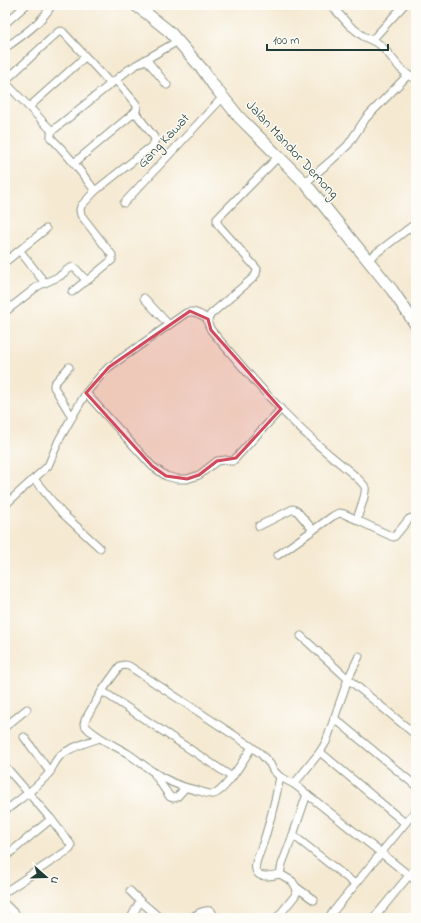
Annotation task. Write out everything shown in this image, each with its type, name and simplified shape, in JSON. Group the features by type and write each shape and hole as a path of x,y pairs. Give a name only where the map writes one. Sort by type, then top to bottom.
{"main road":[{"name":"Jalan Mandor Demong","path":"135,5 167,30 178,41 203,70 239,117 305,183 392,290 416,325"}],"street":[{"path":"5,48 37,23 52,5"},
{"path":"372,40 404,5"},
{"path":"333,6 348,25 358,34 379,44 400,68 408,75 416,79"},
{"path":"5,22 8,21 22,7"},
{"path":"52,131 5,82 58,32 61,31 85,57 114,82 137,106 135,112 74,163"},
{"path":"95,190 74,163 51,138 52,131 132,67 178,41"},
{"path":"29,107 85,57"},
{"path":"146,59 167,85"},
{"path":"305,183 348,145 366,118 408,75"},
{"name":"Gang Kawat","path":"124,203 223,97"},
{"path":"72,292 112,260 110,253 81,215 81,206 95,190 154,143 154,137 135,112"},
{"path":"278,157 217,218 217,223 257,269 253,278 211,314 208,319 208,324 211,330 267,396 324,451 362,483 365,487 365,492 358,520"},
{"path":"367,260 416,223"},
{"path":"5,262 46,228"},
{"path":"20,250 45,283"},
{"path":"5,312 33,289 60,276 73,267 76,268 84,279 87,280"},
{"path":"144,298 169,325"},
{"path":"5,505 48,466 59,440 86,393 109,367 186,313 194,312 208,319"},
{"path":"69,367 54,384 54,386 72,417"},
{"path":"86,393 152,466 166,476 177,479 187,479 199,475 217,461 233,461 281,410"},
{"path":"34,479 62,513 100,548"},
{"path":"259,526 293,509 297,511 314,530"},
{"path":"278,556 332,516 339,513 358,520 393,537 409,519 416,519"},
{"path":"301,636 348,679 416,735"},
{"path":"294,784 320,752 326,742 348,679 359,656"},
{"path":"252,746 232,777 222,788 214,794 206,793 177,786 167,781 152,772 132,756 100,738 84,724 86,717 102,691 120,666 129,666 252,746 261,754 280,777 294,784 416,881"},
{"path":"102,691 232,777"},
{"path":"5,727 27,709"},
{"path":"334,718 416,786"},
{"path":"24,737 50,772"},
{"path":"5,811 29,793 50,772 55,762 62,754 80,745 100,738"},
{"path":"320,752 405,822"},
{"path":"5,766 51,819 71,845 70,849 5,892"},
{"path":"152,772 170,797 177,797 185,788"},
{"path":"280,777 275,803 257,861 256,870 258,875 262,876 280,874 292,881 296,887 314,900"},
{"path":"280,874 282,864 307,794"},
{"path":"328,918 416,810"},
{"path":"5,857 51,819"},
{"path":"293,835 355,884"},
{"path":"374,918 416,867"},
{"path":"277,918 294,897 297,892 296,887"},
{"path":"130,891 158,918"},
{"path":"131,918 140,901"},
{"path":"5,905 19,918"},
{"path":"192,918 197,913 206,910 211,911 215,918"}],"highlighted area":[{"path":"190,311 208,319 211,330 281,409 236,458 217,461 199,475 187,479 166,476 152,466 86,393 109,367"}]}
